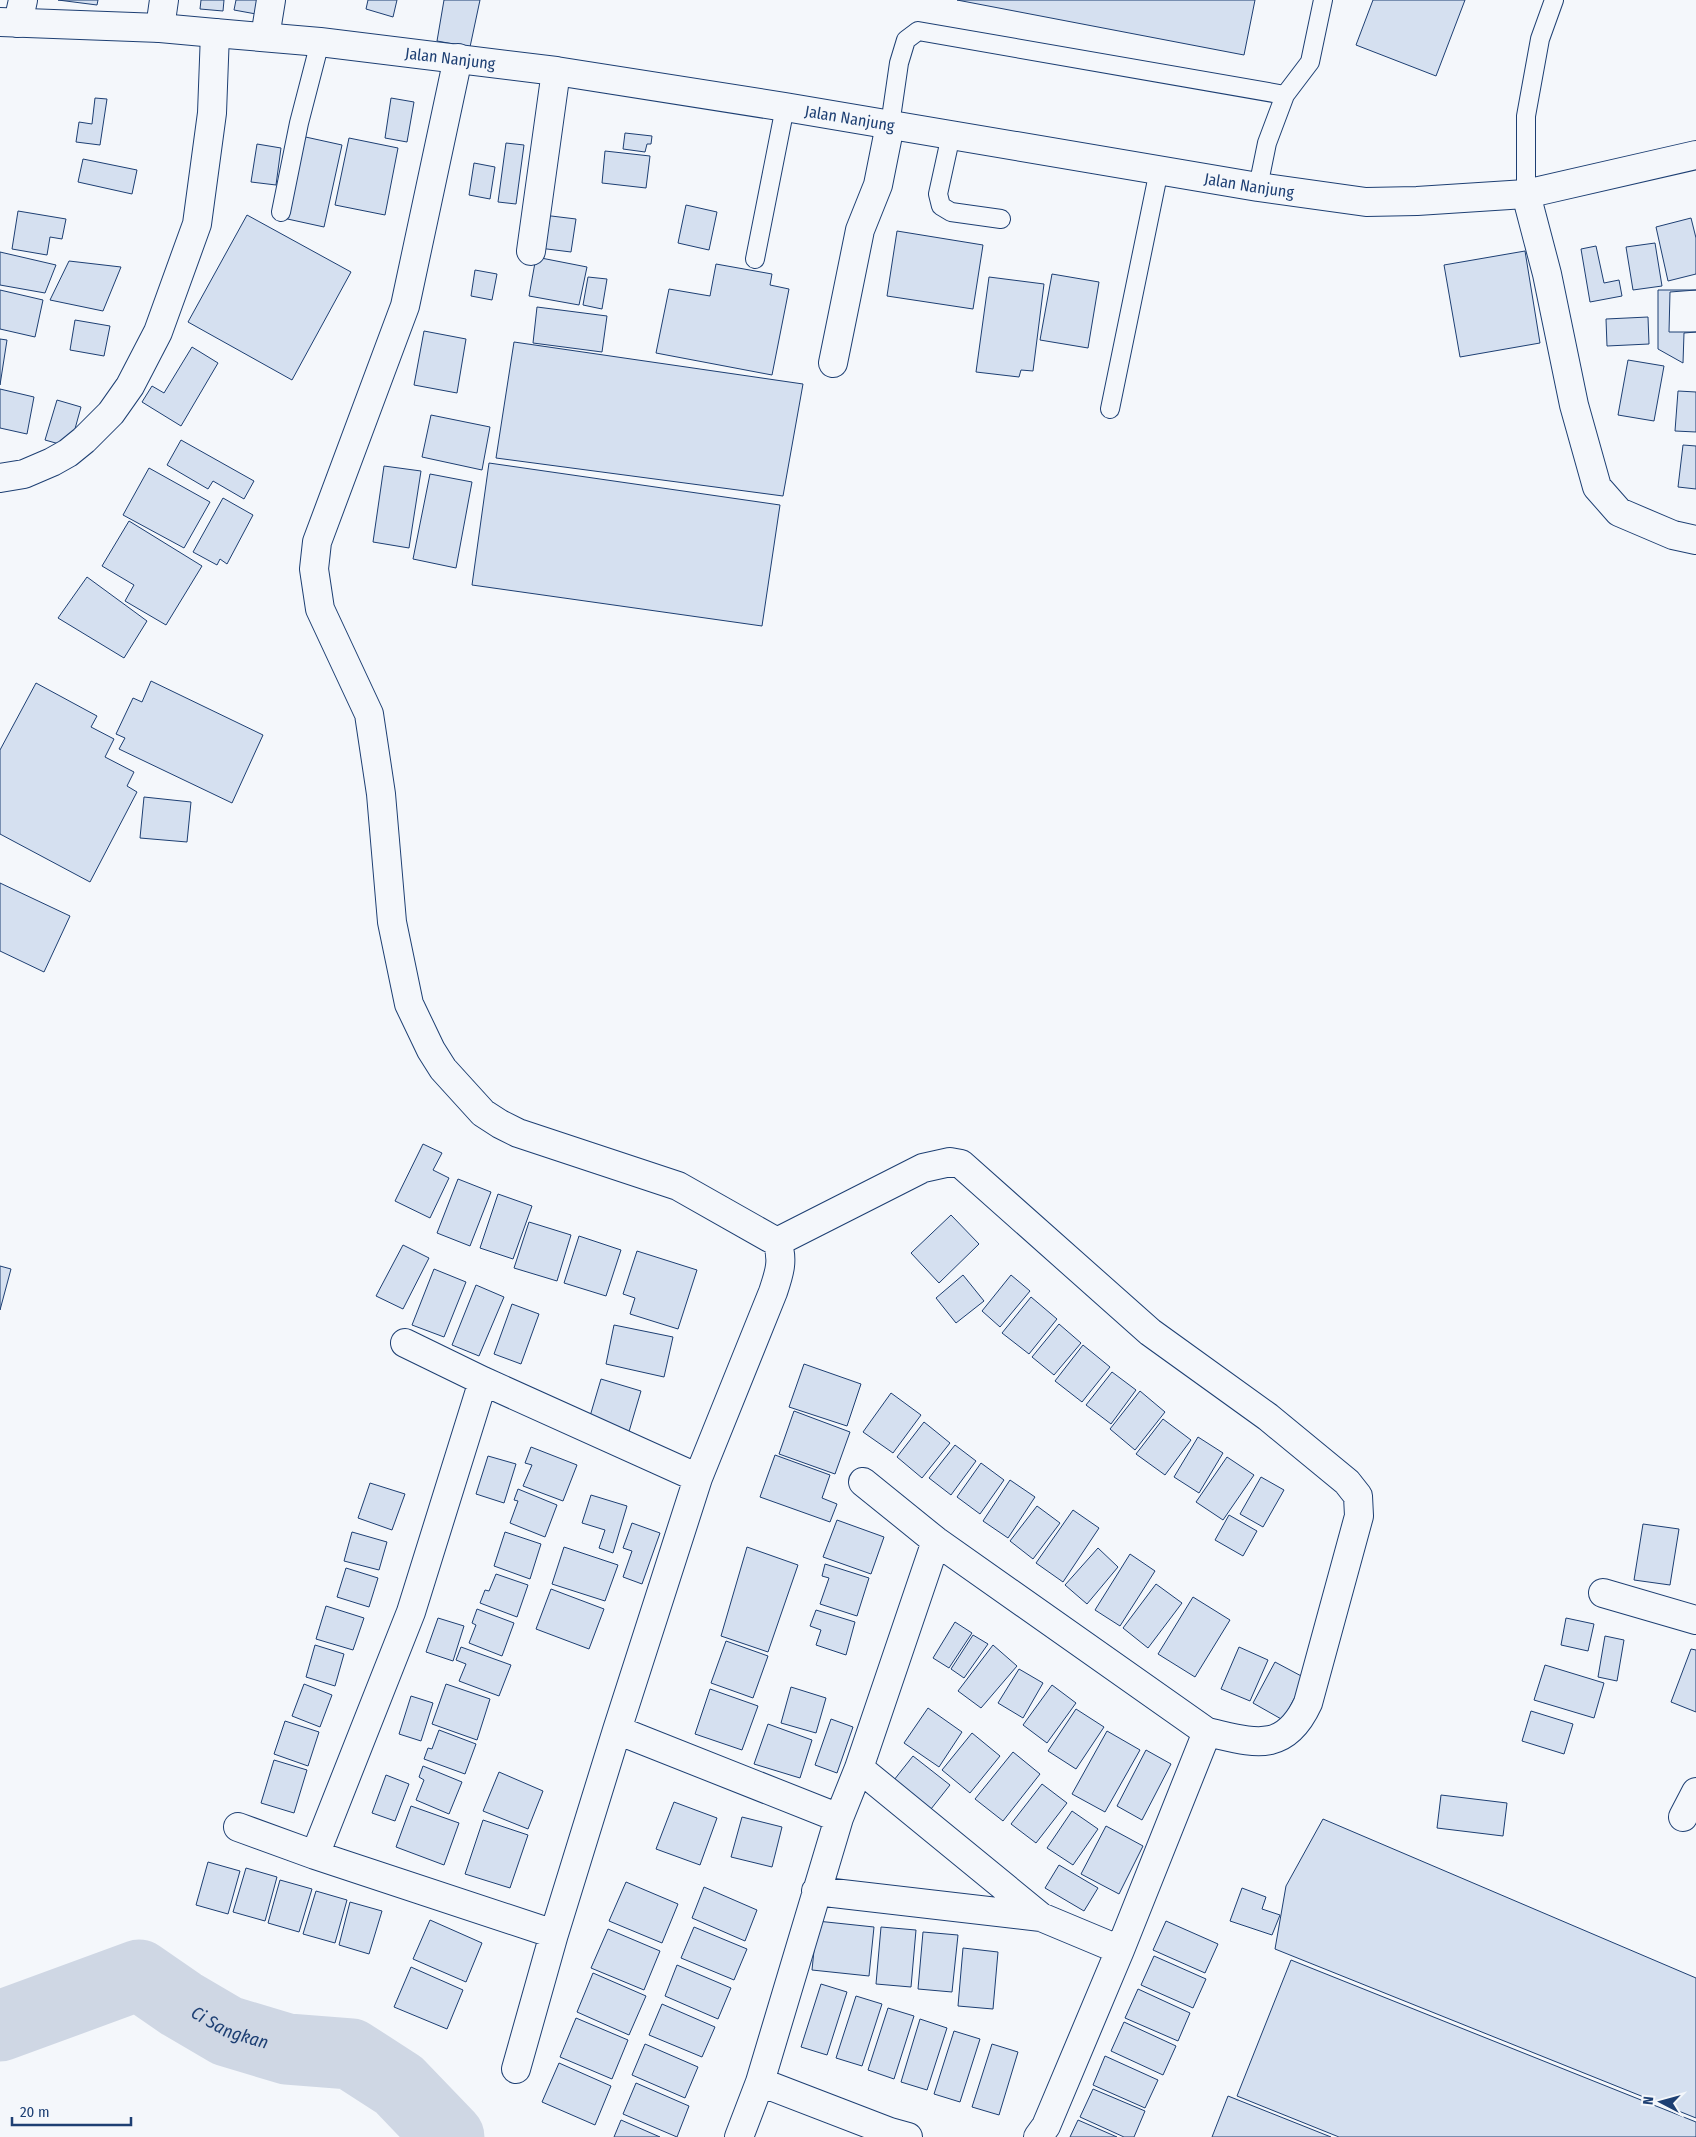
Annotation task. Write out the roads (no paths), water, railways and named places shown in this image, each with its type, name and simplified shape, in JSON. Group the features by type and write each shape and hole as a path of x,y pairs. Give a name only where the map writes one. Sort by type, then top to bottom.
{"street":[{"path":"160,28 164,0"},
{"path":"265,37 272,0"},
{"name":"Jalan Nanjung","path":"14,15 320,42 556,71 785,107 1258,187 1366,202 1417,202 1526,194 1696,155"},
{"path":"0,478 24,474 52,462 68,453 84,440 111,413 130,386 158,332 197,224 212,113 215,33"},
{"path":"458,58 405,306 317,542 314,569 320,609 368,714 381,794 392,922 409,1004 431,1050 443,1069 483,1113 518,1133 678,1186 777,1242 781,1252 781,1267 773,1292 698,1478 616,1730 554,1934 516,2069"},
{"path":"531,251 556,71"},
{"path":"833,364 860,230 878,185 890,125"},
{"path":"1526,194 1548,274 1574,405 1597,488 1619,512 1673,535 1696,540"},
{"path":"777,1242 923,1168 950,1162 961,1164 1150,1332 1268,1417 1354,1489 1358,1496 1359,1516 1308,1703 1301,1720 1281,1737 1266,1742 1257,1743 1207,1732 936,1541 863,1482"},
{"path":"405,1343 483,1381 698,1478"},
{"path":"315,1855 411,1612 483,1381"},
{"path":"739,2137 760,2082 839,1818 859,1768 936,1541"},
{"path":"1602,1593 1696,1620"},
{"path":"616,1730 839,1818"},
{"path":"1038,2137 1046,2126 1120,1950 1207,1732"},
{"path":"859,1768 1041,1917"},
{"path":"1683,1817 1696,1792"},
{"path":"238,1827 315,1855 554,1934"},
{"path":"816,1891 1041,1917 1120,1950"},
{"path":"760,2082 890,2132 908,2137"}],"lane":[{"path":"1258,187 1267,143 1285,95 1310,62 1323,0"},
{"path":"1526,194 1526,116 1540,39 1554,0"},
{"path":"890,125 898,63 906,40 918,31 1285,95"},
{"path":"281,212 299,123 320,42"},
{"path":"755,258 785,107"},
{"path":"951,135 938,194 941,206 951,212 1001,219"},
{"path":"1110,409 1159,170"}],"waterway":[{"name":"Ci Sangkan","path":"0,2026 139,1975 181,2004 227,2031 287,2049 351,2054 399,2085 449,2137"}]}
